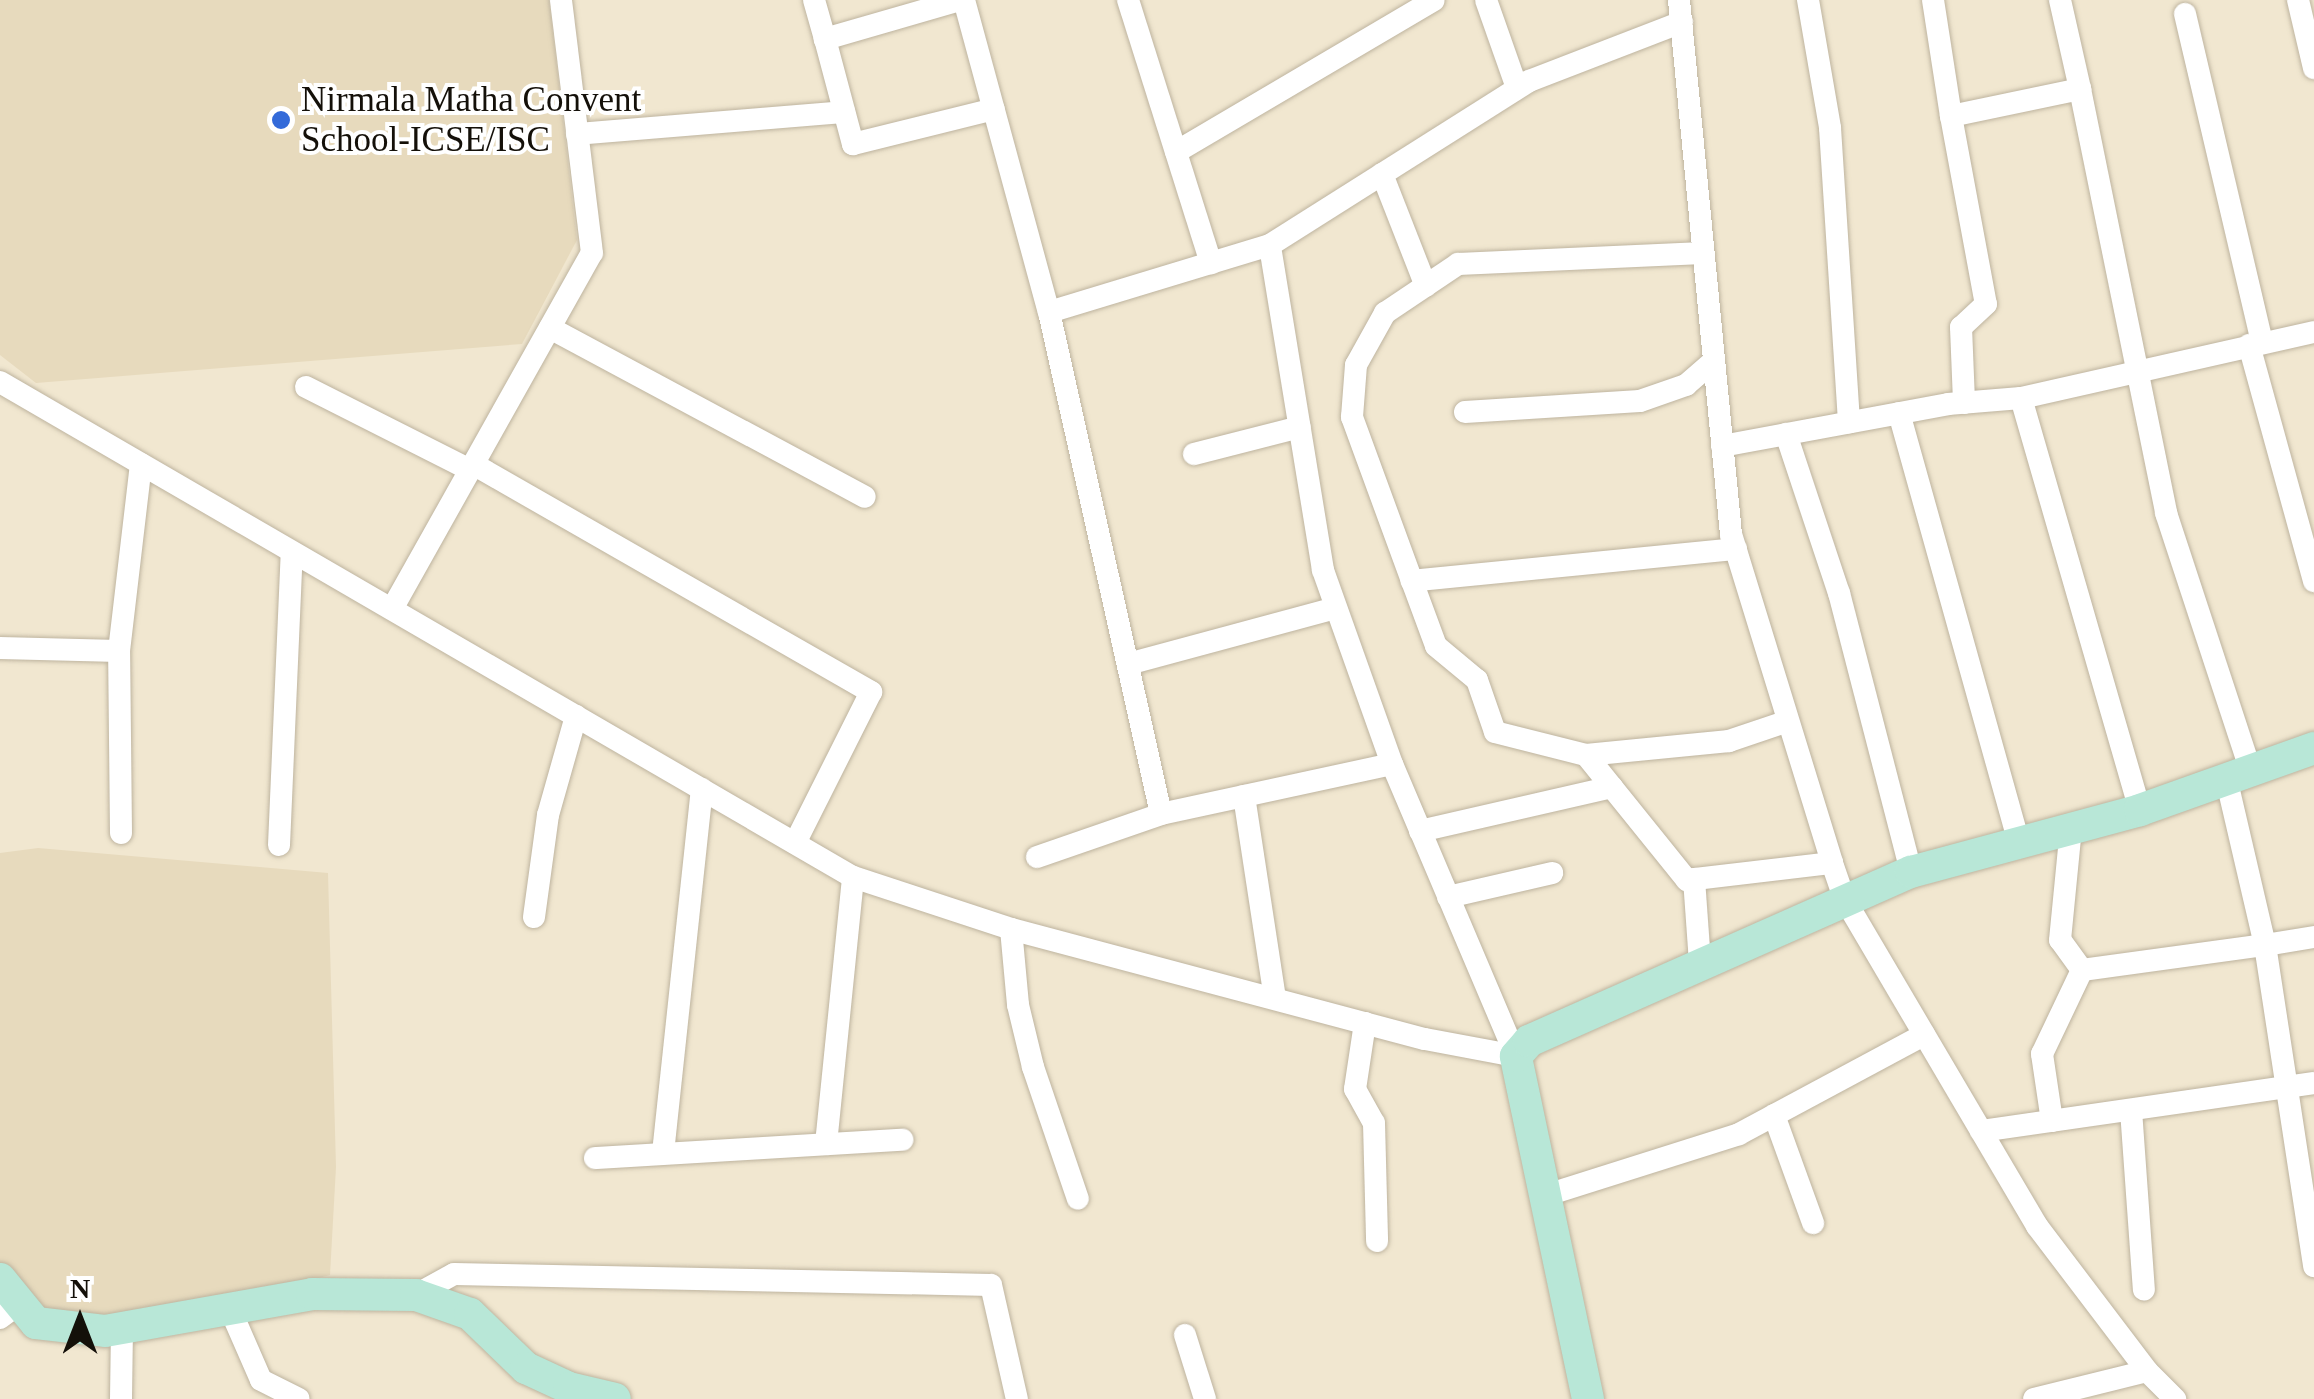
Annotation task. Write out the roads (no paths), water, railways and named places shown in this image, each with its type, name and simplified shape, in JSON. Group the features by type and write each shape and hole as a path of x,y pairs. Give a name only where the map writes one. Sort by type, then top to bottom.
{"street":[{"path":"392,609 592,253 561,0"},
{"path":"814,0 853,144 994,110"},
{"path":"825,39 962,0 1049,312 1161,814"},
{"path":"1128,0 1210,263"},
{"path":"1176,152 1434,0"},
{"path":"1486,0 1517,88"},
{"path":"1808,0 1830,128 1849,422"},
{"path":"1933,0 1986,304 1961,327 1964,403"},
{"path":"2060,0 2132,368 2166,513 2239,776 2290,1087 2314,1266"},
{"path":"2298,0 2314,68"},
{"path":"1049,312 1270,245 1517,88 1681,11 1722,446 1736,549 1845,900 2038,1226 2147,1371 2174,1399"},
{"path":"2185,14 2256,343 2314,581"},
{"path":"1951,116 2080,89"},
{"path":"577,134 844,112"},
{"path":"1382,174 1426,286"},
{"path":"1270,245 1323,570 1392,764 1516,1056 1588,1399"},
{"path":"1704,253 1458,264 1385,313 1356,365 1352,417 1436,646 1477,680 1495,732 1586,755 1730,741 1788,720"},
{"path":"550,328 864,498"},
{"path":"1722,446 1899,413 2021,398 2132,368 2314,332"},
{"path":"1465,412 1640,401 1686,386 1714,361"},
{"path":"0,382 853,877 1011,929 1365,1023 1516,1056"},
{"path":"306,386 471,467 871,692 796,843"},
{"path":"2021,398 2140,810"},
{"path":"1899,413 2018,839"},
{"path":"1194,454 1300,427"},
{"path":"1786,434 1839,593 1911,872"},
{"path":"121,833 119,651 141,464"},
{"path":"1412,581 1736,549"},
{"path":"279,845 292,552"},
{"path":"1128,664 1336,608"},
{"path":"0,648 119,651"},
{"path":"534,917 548,814 576,716"},
{"path":"1516,1056 1549,1028 1911,872 2018,839 2140,810 2314,748"},
{"path":"1586,755 1687,880 1832,863"},
{"path":"1037,856 1161,814 1392,764"},
{"path":"1420,831 1612,788"},
{"path":"663,1153 702,789"},
{"path":"1244,796 1275,998"},
{"path":"2071,827 2060,940 2082,970"},
{"path":"1448,897 1552,873"},
{"path":"826,1144 853,877"},
{"path":"1694,880 1700,963"},
{"path":"1011,929 1018,1005 1033,1067 1078,1198"},
{"path":"2082,970 2314,937"},
{"path":"2052,1121 2042,1054 2082,970"},
{"path":"1365,1023 1356,1089 1374,1124 1377,1240"},
{"path":"1547,1196 1739,1134 1924,1035"},
{"path":"1982,1131 2314,1083"},
{"path":"2130,1110 2144,1290"},
{"path":"1774,1115 1813,1223"},
{"path":"595,1158 902,1140"},
{"path":"416,1295 454,1274 991,1286 1017,1399"},
{"path":"6,1301 36,1323 122,1328 312,1294 416,1295 470,1314 526,1368 615,1399"},
{"path":"230,1309 262,1380 299,1399"},
{"path":"121,1399 122,1328"},
{"path":"1184,1335 1205,1399"},
{"path":"2034,1399 2147,1371"}],"place":[{"name":"Nirmala Matha Convent School-ICSE/ISC","path":"281,120"}]}
